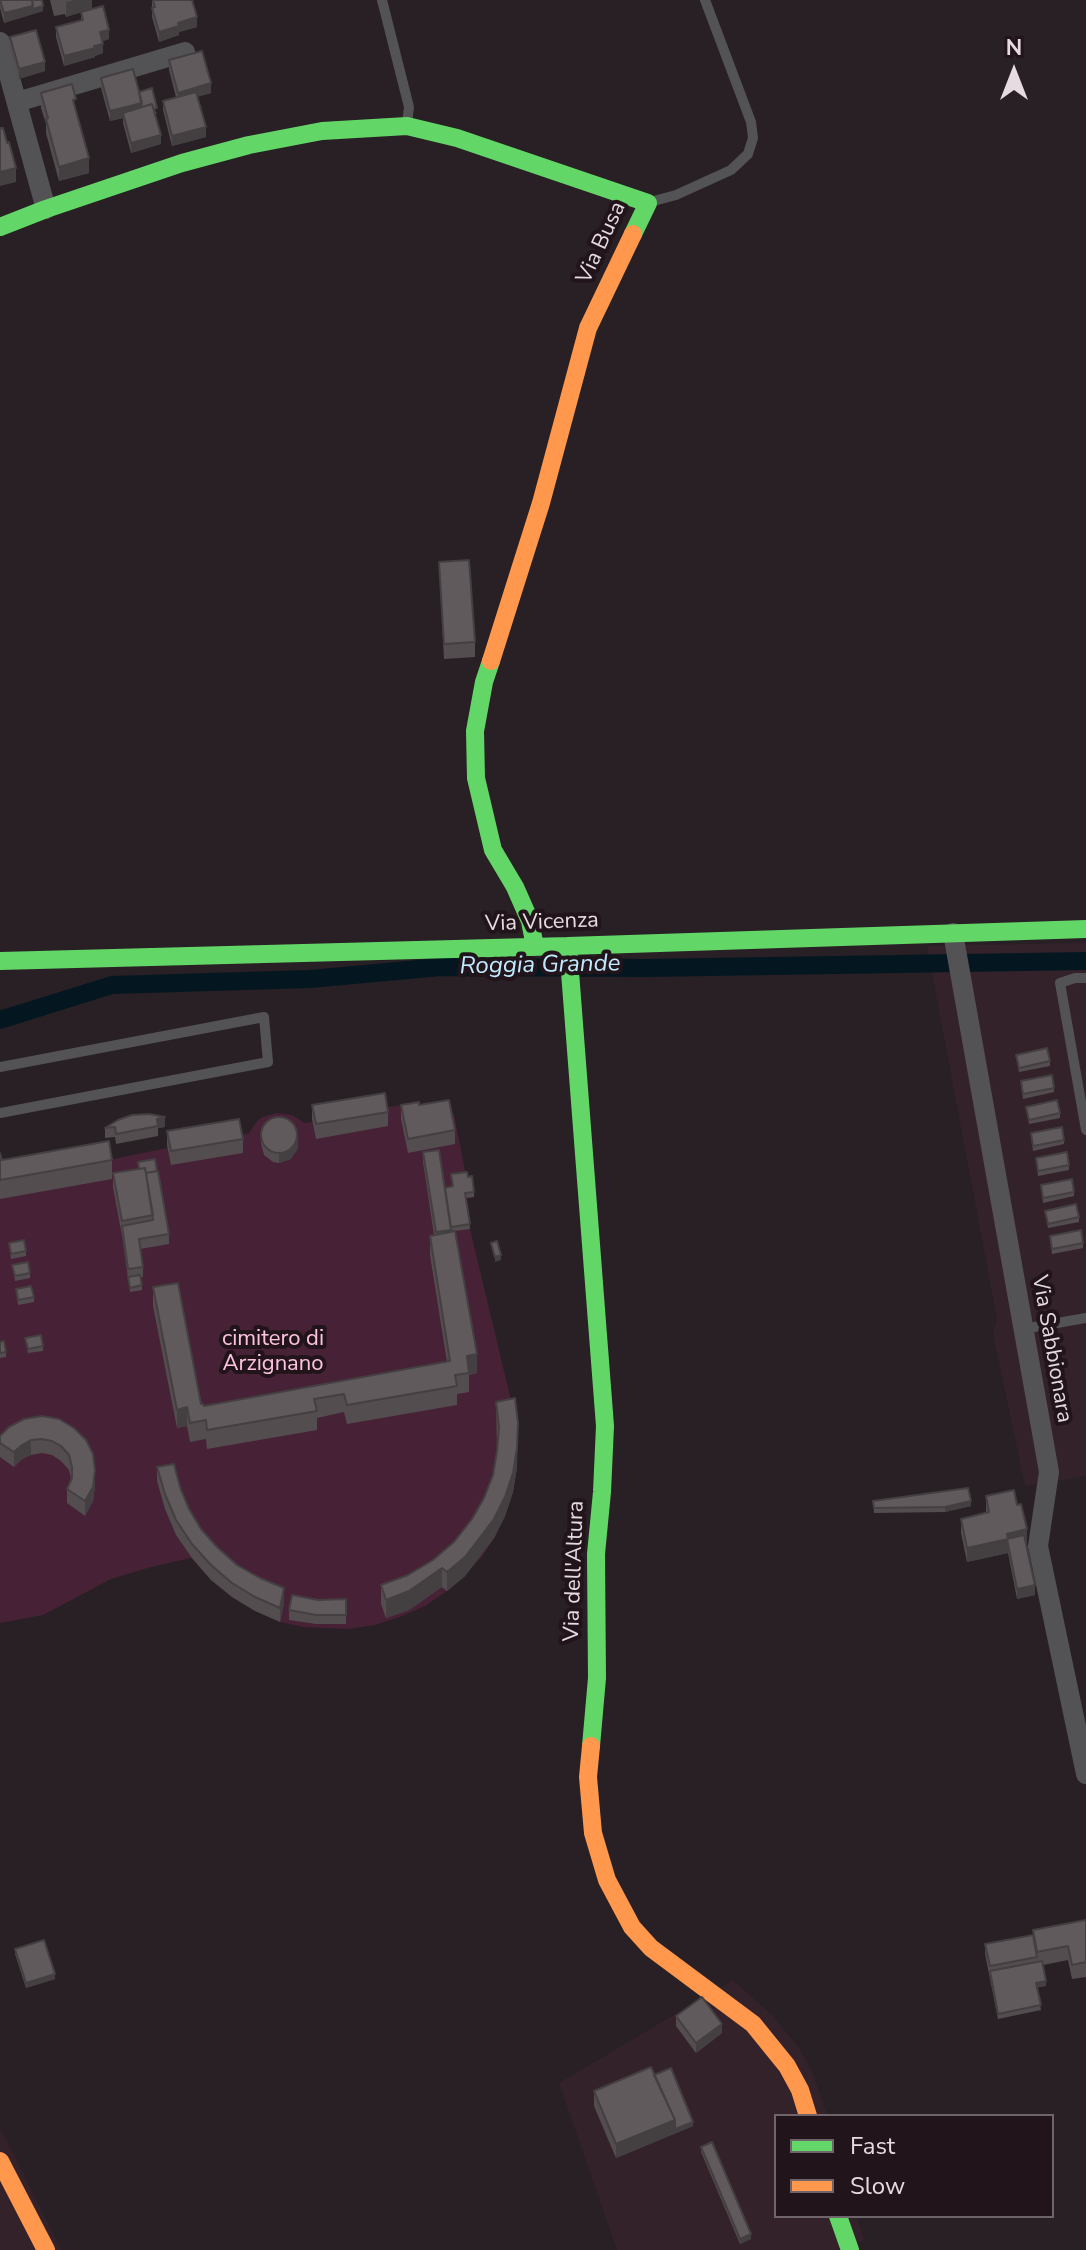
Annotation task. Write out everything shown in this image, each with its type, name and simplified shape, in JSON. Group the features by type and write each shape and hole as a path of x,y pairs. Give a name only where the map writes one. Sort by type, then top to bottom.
{"street":[{"path":"0,42 46,209"},
{"path":"17,102 185,52"},
{"name":"Via Busa","path":"0,227 182,163 249,145 322,131 407,126 457,138 648,203 588,328 541,503 484,682 475,731 476,778 493,850 515,887 530,921 535,947"},
{"name":"Via Vicenza","path":"0,961 1086,929"},
{"name":"Via Sabbionara","path":"953,933 1049,1472 1038,1546 1086,1774"},
{"name":"Via dell'Altura","path":"568,946 605,1426 596,1554 597,1678 588,1777 593,1833 607,1880 632,1927 651,1948 753,2024 787,2066 800,2090 807,2114"},
{"path":"0,2161 46,2250"},
{"path":"839,2218 850,2250"}],"lane":[{"path":"382,0 409,107 407,126"},
{"path":"648,203 676,195 731,170 748,154 753,138 751,122 705,0"},
{"path":"1086,978 1060,983 1086,1130"},
{"path":"0,1067 264,1017 268,1062 0,1113"},
{"path":"1023,1329 1086,1318"}],"shaded area":[{"path":"1086,943 1086,1476 1025,1486 993,1334 997,1319 927,946"},
{"path":"733,1980 774,2017 799,2048 812,2071 826,2114 774,2114 774,2218 857,2218 864,2240 837,2250 617,2250 559,2083"},
{"path":"0,2129 12,2151 61,2250 0,2250"}],"green space":[{"name":"cimitero di Arzignano","path":"402,1105 454,1114 467,1181 474,1197 465,1199 470,1229 515,1417 518,1442 513,1492 505,1516 481,1558 447,1591 425,1606 375,1625 348,1629 303,1627 280,1622 255,1611 211,1580 191,1558 111,1579 43,1615 0,1623 0,1172 109,1160 167,1148 167,1145 240,1135 249,1133 263,1117 276,1113 292,1115 305,1123 312,1122 312,1119"}],"building":[{"path":"0,0 32,0 33,6 4,13"},
{"path":"32,0 42,0 43,6 33,9"},
{"path":"153,0 192,0 197,17 159,32 152,8 155,7"},
{"path":"103,6 109,30 100,32 103,44 64,56 56,27 83,20 81,12"},
{"path":"36,30 45,62 19,69 10,37"},
{"path":"202,51 211,83 178,93 169,60"},
{"path":"133,69 142,103 110,111 101,78"},
{"path":"72,84 76,99 73,100 89,158 59,167 41,93"},
{"path":"152,88 157,108 154,109 152,104 142,107 139,92"},
{"path":"196,92 206,127 172,136 163,101"},
{"path":"152,104 161,135 131,143 123,113"},
{"path":"0,128 3,128 9,142 16,168 0,172"},
{"path":"469,560 475,642 444,644 439,562"},
{"path":"1047,1048 1050,1061 1019,1068 1016,1055"},
{"path":"1052,1075 1054,1088 1023,1094 1021,1081"},
{"path":"385,1093 388,1112 316,1124 312,1105"},
{"path":"449,1100 455,1130 408,1139 401,1105"},
{"path":"1057,1100 1060,1113 1029,1120 1026,1107"},
{"path":"132,1115 165,1117 157,1119 158,1126 116,1134 115,1127 105,1128"},
{"path":"279,1117 291,1123 297,1135 291,1147 279,1153 267,1147 261,1135 267,1123"},
{"path":"239,1119 243,1139 171,1151 167,1131"},
{"path":"1062,1127 1064,1140 1033,1146 1031,1133"},
{"path":"109,1141 112,1160 0,1180 0,1153 2,1160"},
{"path":"439,1150 451,1230 436,1232 423,1152"},
{"path":"1067,1152 1069,1165 1038,1171 1036,1158"},
{"path":"155,1159 157,1171 146,1173 145,1168 139,1169 138,1162"},
{"path":"145,1168 153,1215 122,1221 113,1173"},
{"path":"158,1171 169,1234 139,1239 143,1267 128,1269 122,1226 153,1220 146,1173"},
{"path":"467,1172 468,1177 472,1176 474,1192 465,1193 470,1224 451,1227 445,1188 453,1186 451,1174"},
{"path":"1072,1179 1074,1192 1043,1198 1041,1185"},
{"path":"1076,1204 1079,1217 1048,1224 1045,1211"},
{"path":"1081,1230 1083,1243 1052,1249 1050,1236"},
{"path":"455,1231 477,1354 467,1356 469,1373 455,1375 457,1386 347,1405 344,1394 314,1399 317,1411 207,1430 206,1420 190,1423 187,1407 177,1410 153,1287 178,1283 201,1404 204,1406 450,1361 430,1236"},
{"path":"24,1240 26,1251 11,1254 9,1243"},
{"path":"497,1241 501,1255 495,1257 491,1243"},
{"path":"28,1262 30,1273 15,1276 12,1265"},
{"path":"140,1275 142,1285 130,1288 128,1277"},
{"path":"31,1286 34,1297 18,1300 16,1289"},
{"path":"41,1335 43,1346 28,1349 25,1338"},
{"path":"4,1341 6,1352 0,1353 0,1342"},
{"path":"515,1398 518,1423 513,1473 494,1519 465,1557 447,1572 442,1568 409,1591 386,1600 381,1585 408,1575 433,1560 454,1542 472,1519 493,1475 499,1427 496,1402"},
{"path":"42,1416 59,1419 86,1440 93,1454 95,1470 93,1487 85,1501 67,1489 72,1478 72,1467 69,1455 61,1446 42,1439 31,1440 14,1452 0,1443 0,1436 9,1427 24,1419"},
{"path":"174,1464 189,1509 201,1529 237,1565 284,1588 280,1608 232,1583 192,1544 176,1520 157,1467"},
{"path":"968,1488 971,1501 945,1507 874,1508 873,1501"},
{"path":"1014,1490 1027,1529 1007,1534 1008,1539 967,1548 961,1519 989,1512 986,1496"},
{"path":"1024,1535 1035,1585 1017,1589 1007,1539"},
{"path":"292,1595 318,1600 346,1599 346,1615 316,1615 289,1610"},
{"path":"1086,1920 1086,1962 1072,1965 1068,1946 1037,1952 1033,1930"},
{"path":"1033,1935 1037,1957 990,1966 985,1944"},
{"path":"44,1940 55,1974 26,1983 15,1949"},
{"path":"1042,1961 1046,1981 1036,1983 1041,2005 998,2014 990,1971"},
{"path":"702,1997 722,2024 696,2043 676,2016"},
{"path":"651,2067 675,2120 616,2144 594,2091"},
{"path":"671,2068 693,2122 675,2129 675,2120 654,2075"},
{"path":"712,2142 751,2234 740,2239 701,2147"}],"waterway":[{"name":"Roggia Grande","path":"0,1020 112,985 310,979 441,967 646,968 1086,961"}],"traffic: fast":[{"path":"0,227 182,163 249,145 322,131 407,126 457,138 648,203 633,234"},
{"path":"491,661 475,731 476,778 493,850 515,887 530,921 535,947"},
{"path":"0,961 1086,929"},
{"path":"568,946 605,1426 596,1554 597,1678 591,1746"},
{"path":"839,2218 850,2250"}],"traffic: slow":[{"path":"491,661 541,503 588,328 633,234"},
{"path":"591,1746 588,1777 593,1833 607,1880 632,1927 651,1948 753,2024 787,2066 800,2090 807,2114"},
{"path":"0,2161 46,2250"}]}
